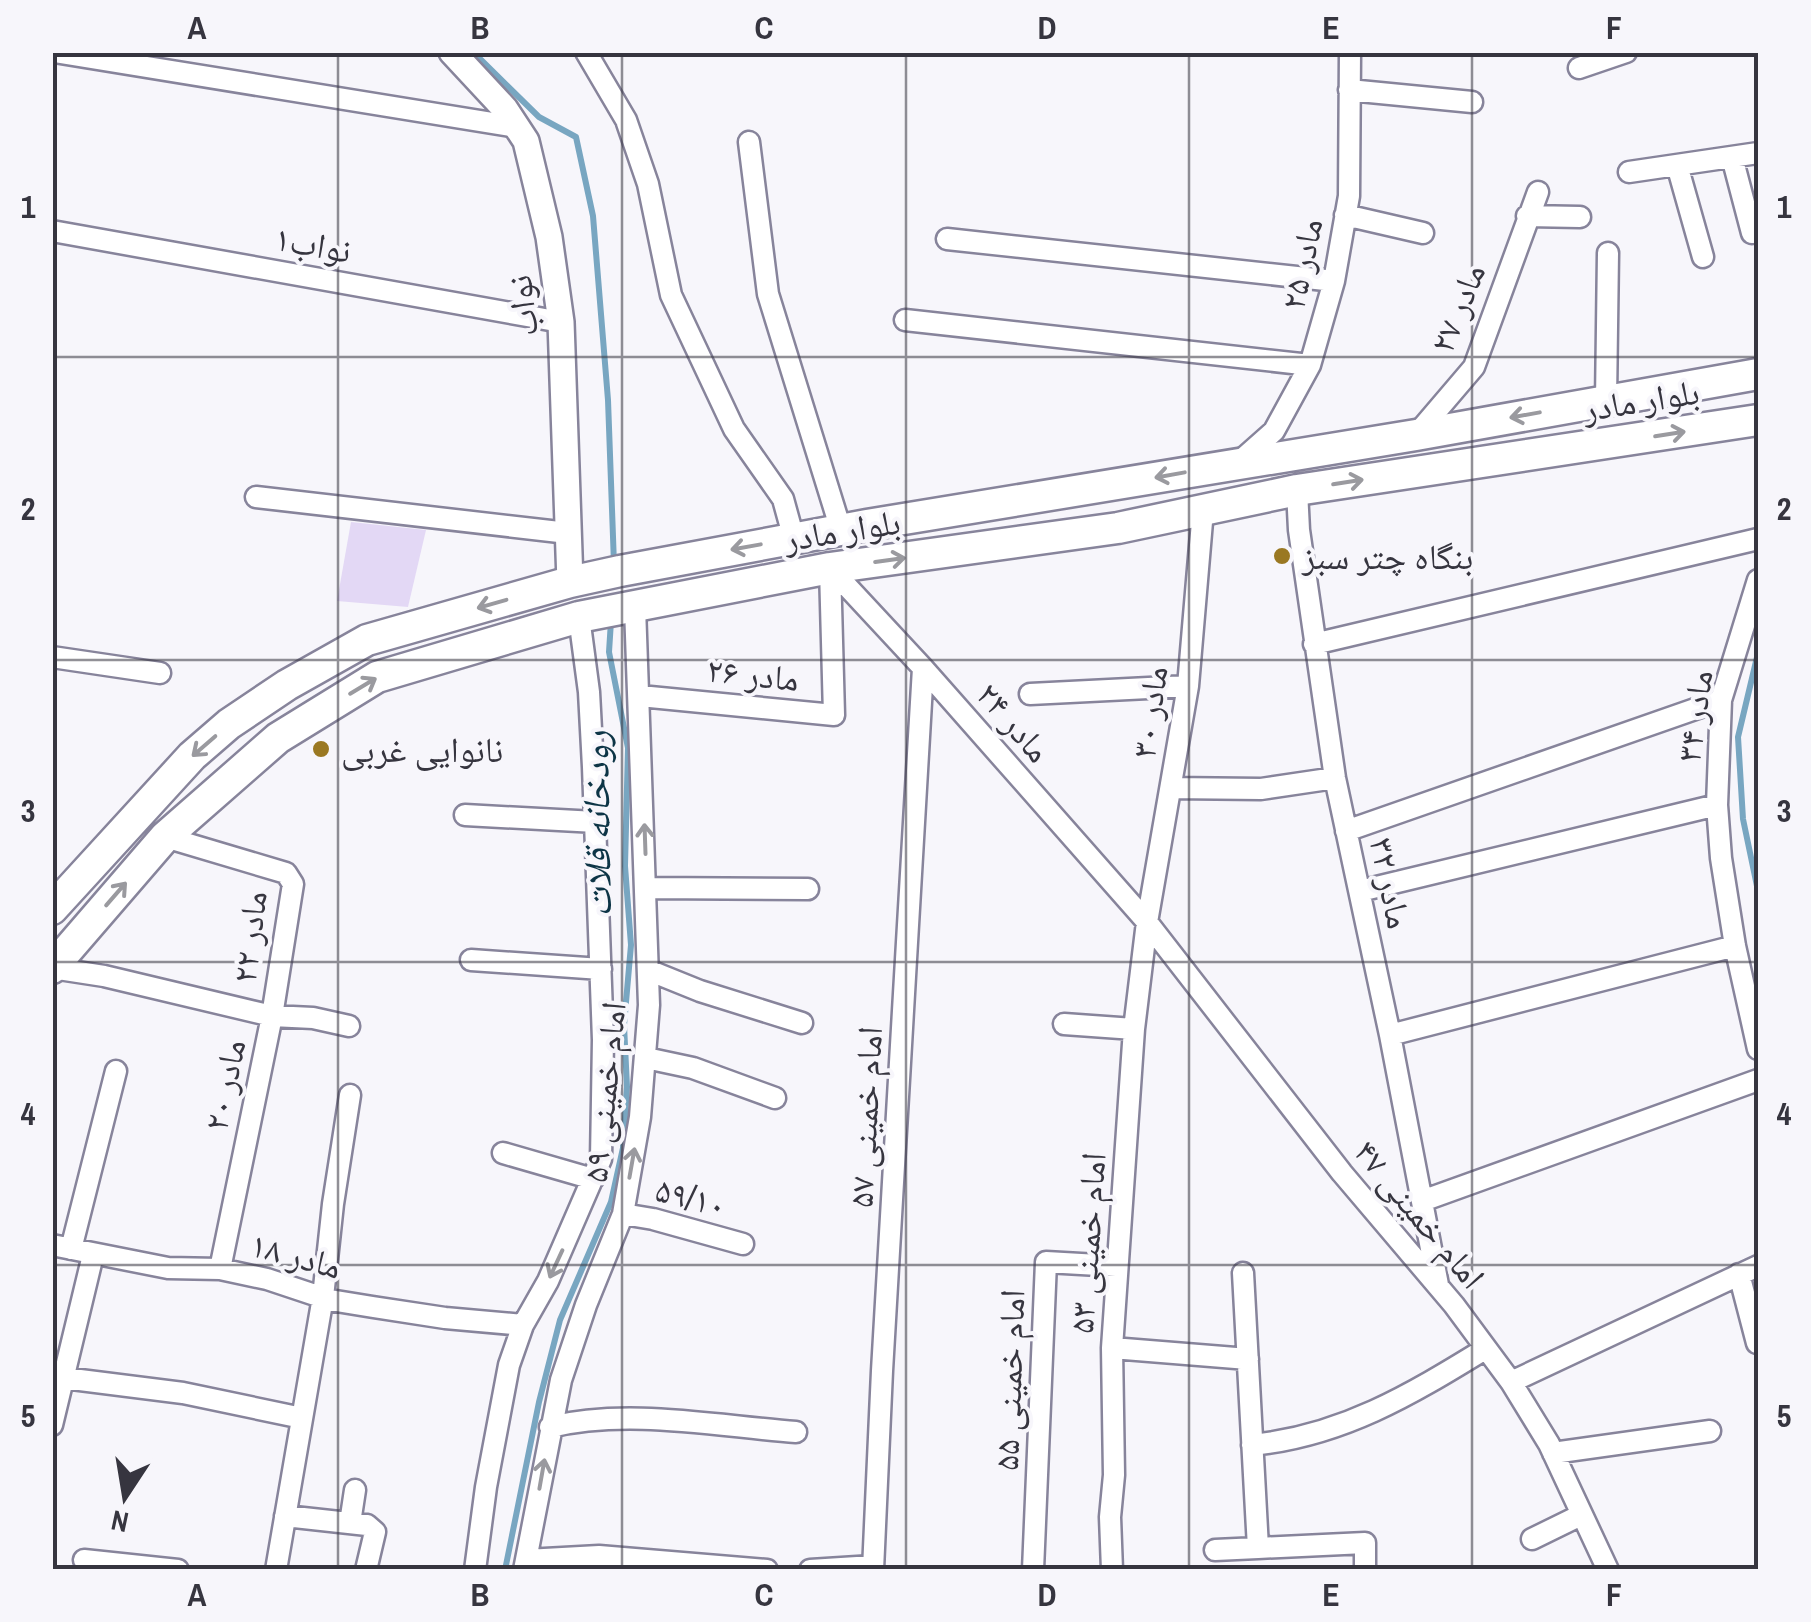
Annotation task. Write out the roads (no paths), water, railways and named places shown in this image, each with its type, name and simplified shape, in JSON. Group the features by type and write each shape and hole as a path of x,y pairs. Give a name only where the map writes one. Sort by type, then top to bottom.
{"main road":[{"name":"بلوار مادر","path":"52,909 192,756 286,684 368,640 620,571 1758,374"},
{"name":"بلوار مادر","path":"52,968 166,837 278,738 378,677 607,612 830,568 1118,528 1297,490 1758,420"},
{"path":"1112,485 1118,528"}],"street":[{"name":"نواب","path":"452,52 506,108 526,142 549,237 561,322 568,533 578,580"},
{"path":"586,52 626,120 648,184 670,295 734,428 783,499 794,538"},
{"name":"مادر ۲۵","path":"1237,463 1274,432 1310,364 1334,281 1351,162 1350,52"},
{"path":"1579,68 1626,52"},
{"path":"56,53 517,128"},
{"path":"1349,90 1472,102"},
{"path":"748,142 768,294 841,530"},
{"path":"1629,172 1758,154"},
{"path":"1732,157 1752,233"},
{"path":"1677,166 1704,257"},
{"name":"مادر ۲۷","path":"1416,435 1474,367 1538,192"},
{"path":"1345,215 1423,233"},
{"path":"1527,216 1580,218"},
{"name":"نواب۱","path":"52,232 561,322"},
{"path":"948,240 1334,281"},
{"path":"1606,401 1608,254"},
{"path":"905,320 1310,364"},
{"name":"مادر ۳۲","path":"1297,490 1314,644 1335,778 1438,1287"},
{"path":"256,497 568,533"},
{"name":"مادر ۳۰","path":"1147,922 1188,686 1203,510"},
{"path":"1314,644 1758,539"},
{"name":"مادر ۲۴","path":"830,568 1147,922"},
{"name":"مادر ۲۶","path":"640,696 834,715 830,568"},
{"name":"مادر ۳۴","path":"1758,580 1721,700 1717,806 1720,858 1758,1049"},
{"name":"امام خمینی ۵۹","path":"525,1564 561,1380 622,1214 640,1117 646,1058 647,888 640,696 607,612"},
{"name":"امام خمینی ۵۹","path":"476,1570 486,1487 506,1382 523,1325 548,1282 601,1159 601,969 588,692 607,612"},
{"path":"52,657 160,674"},
{"name":"امام خمینی ۵۷","path":"873,1568 923,668"},
{"path":"1030,694 1188,686"},
{"path":"1346,830 1721,700"},
{"path":"1171,788 1261,789 1335,778"},
{"path":"1360,892 1717,806"},
{"path":"466,815 596,822"},
{"name":"مادر ۲۲","path":"166,837 286,873 293,884 272,1016"},
{"path":"647,888 808,889"},
{"name":"امام خمینی ۵۳","path":"1112,1570 1116,1266 1134,1029 1147,922"},
{"name":"امام خمینی ۴۷","path":"1147,922 1511,1382 1553,1453 1608,1570"},
{"path":"1390,1035 1735,946"},
{"path":"471,960 601,969"},
{"name":"مادر ۲۰","path":"52,968 104,976 272,1016 220,1269"},
{"path":"648,970 700,991 802,1022"},
{"path":"272,1016 313,1018 348,1026"},
{"path":"1064,1024 1134,1029"},
{"path":"646,1058 693,1068 775,1098"},
{"path":"62,1247 116,1070"},
{"path":"1422,1201 1758,1080"},
{"path":"276,1570 323,1298 332,1204 350,1094"},
{"path":"504,1152 593,1179"},
{"name":"۵۹/۱۰","path":"622,1214 743,1244"},
{"name":"مادر ۱۸","path":"62,1247 168,1268 220,1269 267,1279 323,1298 446,1318 523,1325"},
{"path":"53,1421 93,1255"},
{"name":"امام خمینی ۵۵","path":"1033,1570 1046,1262 1116,1266"},
{"path":"1511,1382 1749,1270 1757,1343"},
{"path":"1243,1272 1258,1548"},
{"path":"1112,1348 1248,1359"},
{"path":"1252,1444 1280,1442 1359,1420 1414,1393 1485,1349"},
{"path":"64,1378 183,1393 302,1418"},
{"path":"550,1426 584,1419 796,1432"},
{"path":"1553,1453 1710,1431"},
{"path":"350,1523 356,1490"},
{"path":"1532,1539 1581,1515"},
{"path":"285,1516 367,1525 375,1532 366,1570"},
{"path":"1216,1550 1365,1543 1365,1570"},
{"path":"525,1564 599,1556 767,1570"},
{"path":"84,1560 178,1570"},
{"path":"810,1570 873,1568"}],"waterway":[{"name":"رودخانه قلات","path":"473,52 539,117 576,137 593,216 608,400 614,564"},
{"name":"رودخانه قلات","path":"505,1570 560,1320 611,1202 623,1148 627,1087 624,1025 631,945 625,866 628,748 609,652 611,621"},
{"path":"1758,653 1738,737 1743,819 1758,891"}],"place":[{"name":"بنگاه چتر سبز","path":"1282,556"},
{"name":"نانوایی غربی","path":"321,749"}]}
